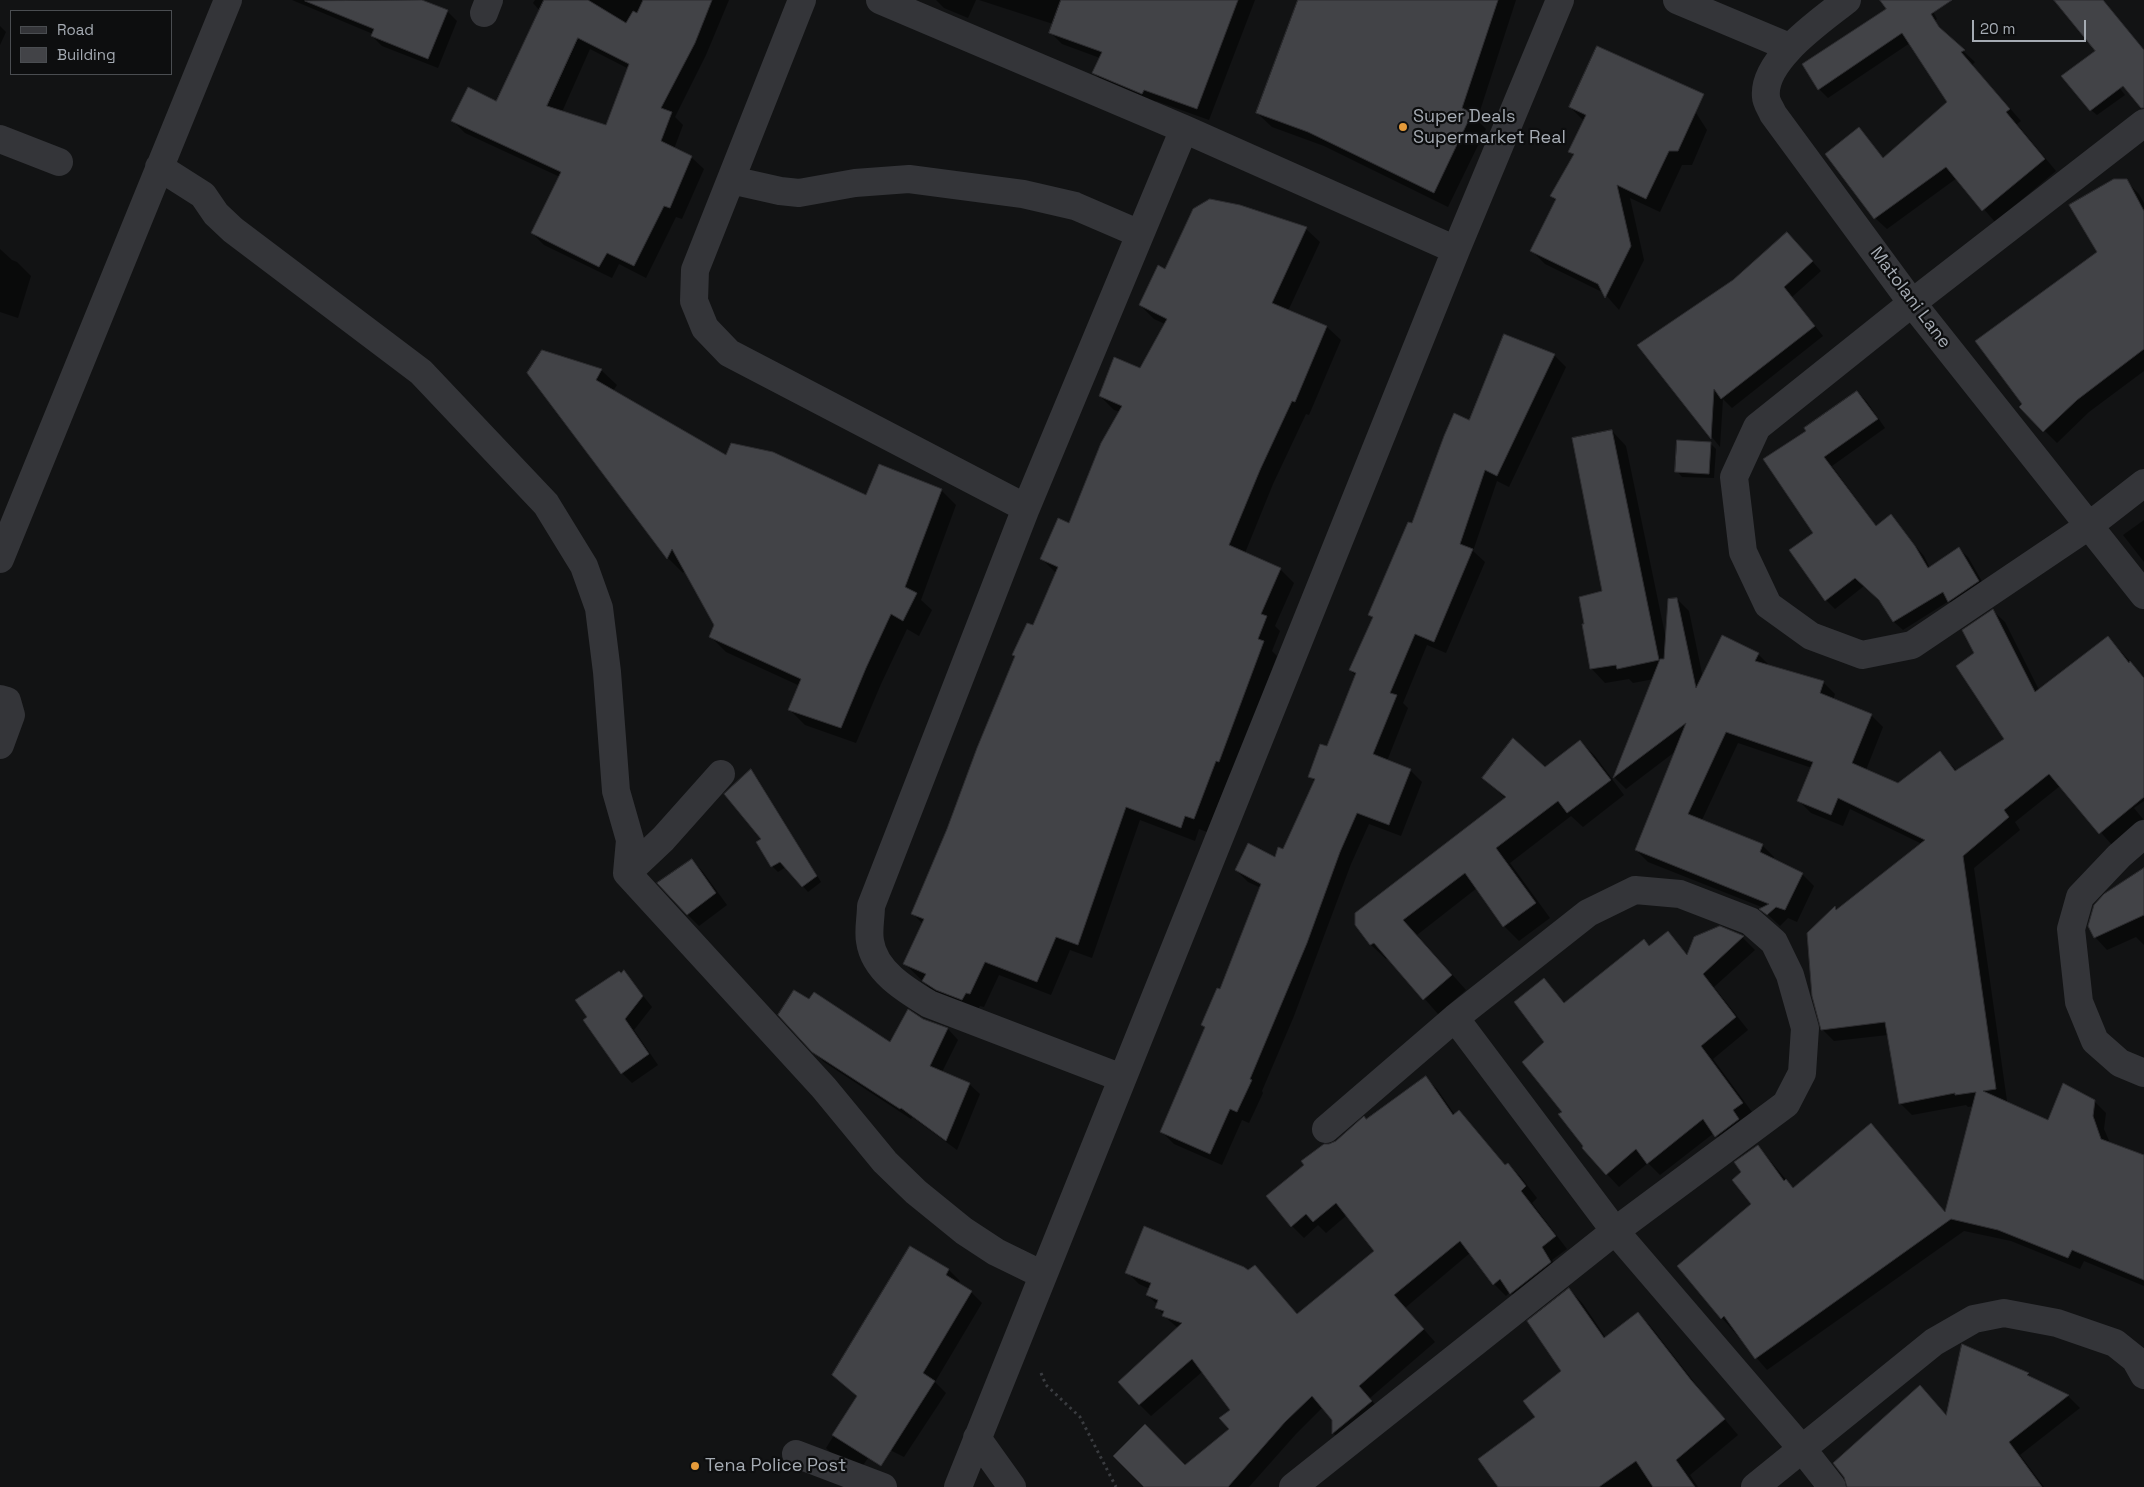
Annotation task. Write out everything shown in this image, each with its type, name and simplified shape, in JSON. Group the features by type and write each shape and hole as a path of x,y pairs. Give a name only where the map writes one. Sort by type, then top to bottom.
{"street":[{"path":"0,559 228,0"},
{"path":"802,0 695,270 694,301 705,328 729,352 1026,508"},
{"path":"880,0 1184,129 1456,250"},
{"path":"958,1487 1456,250 1560,0"},
{"path":"1677,0 1790,47"},
{"name":"Matolani Lane","path":"1847,0 1790,47 1770,75 1766,97 1773,114 1912,303 2144,595"},
{"path":"2144,123 1912,303 1757,427 1734,477 1742,552 1768,605 1811,636 1862,655 1912,645 2090,525 2144,483"},
{"path":"1122,1078 929,1004 902,988 881,967 870,942 871,906 1026,508 1184,129"},
{"path":"0,139 59,162"},
{"path":"159,167 203,195 216,214 233,230 421,372 546,504 584,566 599,608 607,672 616,791 630,840 627,873 824,1088 885,1162 916,1192 964,1231 996,1252 1043,1275"},
{"path":"731,180 780,191 799,193 855,183 909,178 1023,194 1075,206 1140,234"},
{"path":"0,699 7,701 11,714 0,745"},
{"path":"627,873 663,839 720,774"},
{"path":"2144,834 2118,856 2080,897 2071,929 2079,1002 2095,1041 2120,1063 2144,1073"},
{"path":"1293,1487 1615,1230 1786,1104 1802,1073 1805,1028 1790,975 1774,942 1750,921 1680,894 1635,890 1588,913 1455,1018 1326,1129"},
{"path":"1455,1018 1615,1230 1803,1450 1832,1487"},
{"path":"1755,1487 1934,1342 1974,1319 2004,1313 2057,1323 2115,1343 2135,1359 2144,1375"},
{"path":"977,1438 1012,1487"},
{"path":"796,1454 883,1487"}],"path":[{"path":"1021,1330 1046,1384 1080,1417 1116,1487"}],"building":[{"path":"422,0 448,10 428,59 371,36 374,29 305,1"},
{"path":"544,0 588,0 626,23 633,11 637,13 643,0 712,0 695,43 661,108 672,112 661,141 692,156 670,208 664,206 634,266 607,253 599,267 531,233 561,172 451,121 468,87 496,101","holes":["578,38 629,64 606,125 547,106"]},
{"path":"1061,0 1238,0 1197,109 1144,90 1142,94 1092,73 1102,52 1049,33"},
{"path":"1298,0 1498,0 1462,108 1472,113 1434,193 1308,132 1256,113"},
{"path":"1880,0 1952,0 1931,14 1939,27 1965,50 1961,52 2010,109 2006,112 2045,159 1982,211 1946,167 1874,219 1825,154 1859,127 1883,158 1947,102 1902,33 1818,90 1802,64 1886,9"},
{"path":"2054,0 2103,0 2144,50 2144,108 2141,108 2123,86 2090,111 2061,76 2095,51"},
{"path":"1597,46 1704,94 1678,151 1669,151 1646,199 1617,185 1631,246 1605,298 1598,284 1530,251 1556,199 1550,196 1574,154 1568,152 1586,115 1569,107"},
{"path":"2114,179 2127,179 2144,211 2144,349 2077,400 2043,432 2019,407 2022,404 1975,341 2097,252 2069,205"},
{"path":"1210,199 1240,205 1307,227 1272,303 1327,326 1295,402 1292,401 1260,470 1229,545 1281,568 1261,614 1267,616 1258,639 1264,641 1219,762 1216,761 1194,819 1185,816 1181,828 1126,807 1078,945 1056,937 1037,982 985,962 970,994 966,993 962,1000 936,990 922,981 926,974 903,964 924,919 911,914 947,829 977,748 1015,656 1012,655 1027,623 1033,625 1058,567 1040,559 1058,518 1069,523 1101,443 1122,406 1099,396 1114,357 1140,368 1167,319 1139,305 1158,265 1165,269 1193,209"},
{"path":"1787,232 1813,261 1784,287 1815,326 1721,399 1714,389 1711,439 1637,345 1733,280"},
{"path":"1504,334 1555,354 1497,476 1485,470 1460,544 1473,549 1434,642 1415,634 1390,693 1397,695 1373,754 1411,769 1389,825 1357,813 1340,852 1307,943 1250,1079 1252,1080 1237,1112 1230,1109 1210,1154 1160,1132 1205,1027 1201,1025 1217,988 1220,989 1261,884 1235,870 1248,843 1275,857 1278,847 1283,849 1315,779 1308,777 1320,744 1327,746 1356,673 1349,670 1373,617 1368,615 1408,522 1412,523 1444,436 1454,413 1469,420"},
{"path":"542,350 602,369 596,380 726,455 731,443 773,452 866,495 879,464 942,489 905,587 917,593 903,621 891,614 841,728 788,710 801,679 709,637 714,625 672,549 667,559 527,373"},
{"path":"1857,391 1878,419 1824,457 1876,526 1891,514 1915,546 1928,568 1959,547 1979,581 1948,602 1943,592 1893,622 1879,600 1855,578 1825,601 1789,550 1813,533 1763,459 1806,431 1804,428"},
{"path":"1612,430 1659,660 1617,669 1616,665 1590,669 1579,597 1602,591 1572,438"},
{"path":"1677,440 1711,442 1709,474 1675,472"},
{"path":"1677,598 1696,688 1722,635 1759,653 1755,661 1824,681 1820,693 1872,714 1852,763 1898,783 1940,751 1955,771 2004,739 1956,666 1974,653 1962,630 1993,609 2035,692 2108,636 2129,663 2130,661 2144,678 2144,797 2099,834 2049,774 2004,810 2009,817 1963,856 1996,1089 1983,1091 2048,1120 2063,1083 2095,1100 2093,1116 2101,1139 2144,1155 2144,1280 2072,1250 2068,1258 1998,1230 1951,1219 1755,1359 1724,1316 1721,1319 1677,1266 1751,1204 1732,1180 1741,1172 1734,1162 1758,1145 1784,1181 1786,1179 1793,1188 1871,1123 1945,1212 1976,1092 1955,1095 1955,1093 1899,1104 1885,1022 1821,1030 1812,996 1807,933 1835,906 1836,910 1925,840 1838,798 1831,815 1797,801 1813,762 1726,732 1688,814 1763,844 1760,852 1803,873 1785,910 1776,907 1767,915 1759,909 1769,904 1635,850 1686,723 1613,778 1660,659 1664,659 1668,599"},
{"path":"1513,738 1545,767 1580,740 1611,780 1567,813 1558,801 1496,848 1536,903 1503,927 1465,873 1403,920 1452,975 1423,1000 1374,943 1370,945 1355,925 1355,913 1506,797 1482,778"},
{"path":"751,769 817,876 802,887 780,862 771,867 756,842 761,839 724,794"},
{"path":"692,859 716,893 687,915 657,883"},
{"path":"2144,868 2144,915 2094,938 2088,926 2094,905 2104,894"},
{"path":"1720,926 1744,936 1703,974 1736,1017 1701,1046 1743,1103 1733,1110 1739,1119 1715,1137 1703,1119 1647,1164 1636,1149 1606,1175 1582,1148 1583,1146 1558,1114 1562,1112 1522,1062 1544,1042 1514,1002 1544,978 1564,1003 1644,939 1649,946 1668,931 1687,955 1694,937"},
{"path":"624,970 643,996 625,1019 649,1054 621,1074 583,1020 587,1017 575,1000 619,971 621,973"},
{"path":"794,990 809,999 814,992 890,1042 908,1009 923,1019 948,1028 930,1066 970,1083 946,1141 901,1108 812,1052 778,1015"},
{"path":"1426,1076 1453,1115 1459,1110 1505,1165 1508,1163 1526,1186 1521,1191 1556,1236 1542,1247 1551,1262 1510,1294 1500,1279 1493,1285 1460,1241 1394,1295 1424,1329 1359,1386 1372,1401 1332,1434 1332,1420 1312,1396 1285,1422 1228,1487 1144,1487 1113,1456 1145,1424 1185,1465 1229,1429 1219,1418 1230,1410 1192,1359 1139,1405 1118,1382 1182,1323 1162,1316 1164,1311 1155,1308 1158,1300 1146,1295 1151,1283 1125,1273 1144,1226 1248,1270 1255,1265 1297,1314 1374,1251 1336,1203 1313,1222 1306,1214 1291,1227 1266,1196 1304,1165 1301,1161 1324,1144 1336,1141 1364,1116 1366,1119"},
{"path":"910,1246 949,1269 946,1275 972,1291 923,1373 935,1381 881,1466 832,1435 857,1396 832,1375"},
{"path":"1569,1288 1604,1338 1638,1312 1691,1380 1725,1419 1676,1460 1695,1487 1653,1487 1636,1461 1599,1487 1498,1487 1478,1459 1535,1417 1523,1401 1561,1371 1527,1321"},
{"path":"1962,1344 2029,1373 2027,1375 2069,1395 2009,1442 2042,1487 1847,1487 1844,1477 1833,1463 1920,1385 1946,1415"}],"place":[{"name":"Super Deals Supermarket Real","path":"1403,127"},
{"name":"Tena Police Post","path":"695,1466"}]}
